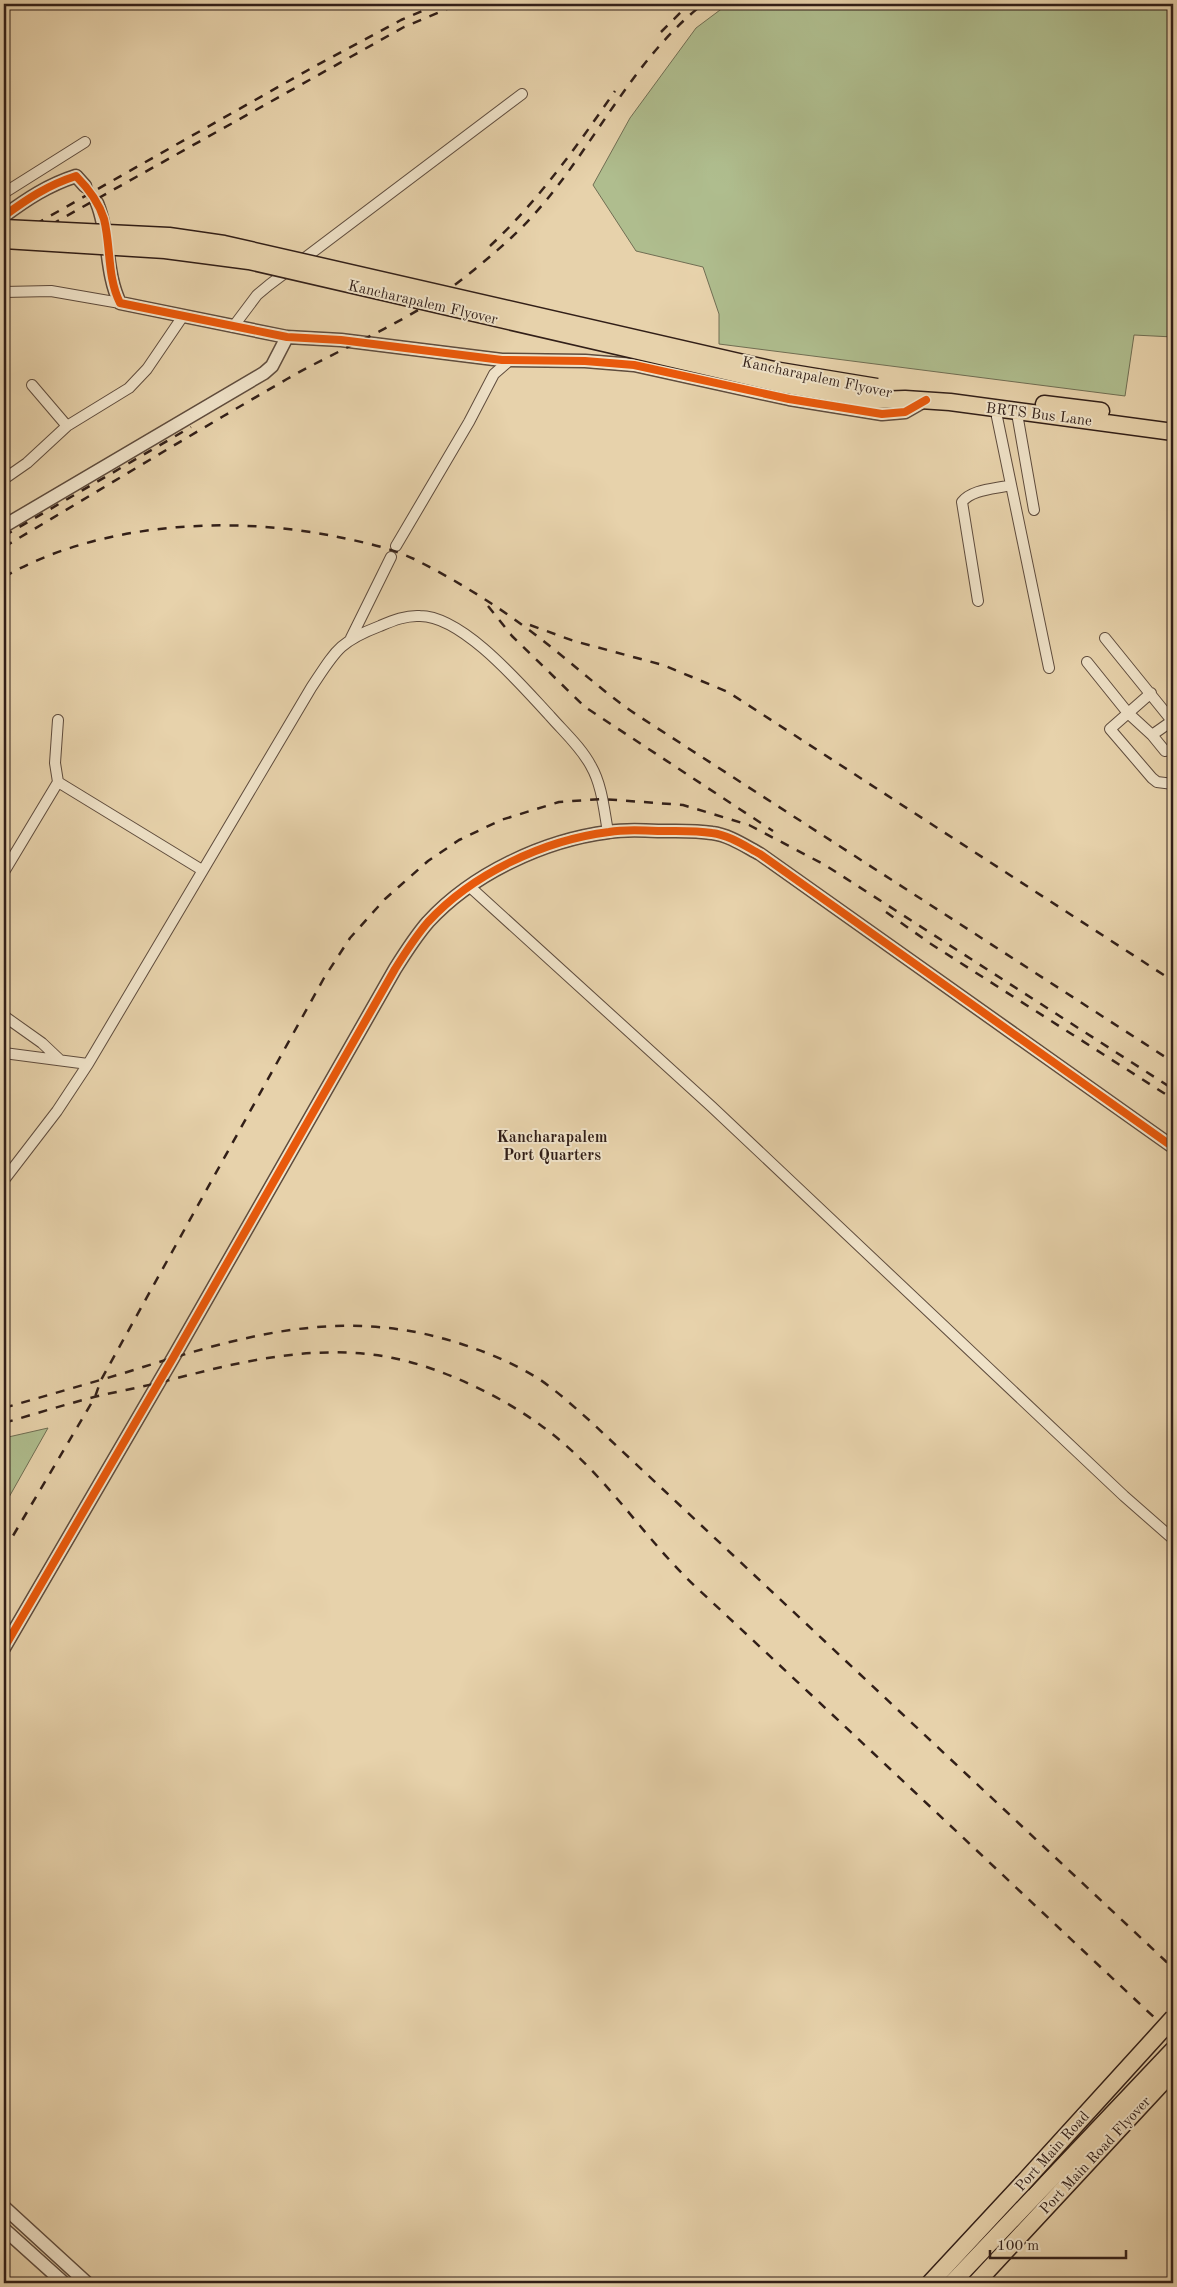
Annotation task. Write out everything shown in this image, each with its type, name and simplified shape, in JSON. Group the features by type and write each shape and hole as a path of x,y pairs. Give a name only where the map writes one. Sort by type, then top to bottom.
{"main road":[{"name":"Kancharapalem Flyover","path":"4,228 169,236 224,244 906,399"},
{"name":"Kancharapalem Flyover","path":"4,240 165,250 249,261 788,386 877,393"},
{"path":"950,402 978,397 1173,421"},
{"name":"BRTS Bus Lane","path":"906,399 950,402 1173,432"},
{"path":"950,402 975,414 1173,440"},
{"name":"Port Main Road","path":"930,2283 1173,2018"},
{"name":"Port Main Road Flyover","path":"952,2283 1173,2050"},
{"name":"Port Main Road Flyover","path":"976,2283 1173,2071"}],"street":[{"path":"233,327 257,295 269,285 522,94"},
{"path":"4,193 85,142"},
{"path":"4,216 27,198 56,183 76,176 85,186"},
{"path":"97,203 104,218 114,291 120,303"},
{"path":"4,292 51,291 287,337 341,340 510,360 540,359 634,365 789,400 882,414 905,412 926,400"},
{"path":"4,479 27,463 68,426 123,393 137,381 183,316"},
{"path":"4,526 264,373 278,355 287,337"},
{"path":"488,358 494,374"},
{"path":"396,546 469,422 494,374 510,360"},
{"path":"32,385 68,426"},
{"path":"997,417 1048,668"},
{"path":"1018,420 1034,510"},
{"path":"1008,474 1026,471"},
{"path":"978,601 962,502 968,495 1011,486"},
{"path":"4,1180 57,1111 88,1064 311,688 333,655 351,638 391,557"},
{"path":"351,638 397,620 420,616 435,618 470,639 511,674 584,755 597,780 608,832"},
{"path":"1105,638 1173,718 1152,736"},
{"path":"1087,662 1128,713 1165,751"},
{"path":"1151,693 1110,729 1152,778 1158,782 1173,784"},
{"path":"4,872 58,782 55,763 58,720"},
{"path":"58,782 202,870"},
{"path":"4,1648 173,1358 377,997 411,943 429,922 469,886 519,858 550,846 608,832 633,830 712,833 730,838 760,854 1173,1148"},
{"path":"469,886 712,1107 1173,1540"},
{"path":"4,1016 42,1042 60,1060"},
{"path":"4,1053 88,1064"},
{"path":"4,2207 87,2283"},
{"path":"4,2229 64,2283"},
{"path":"19,2242 29,2231"}],"green space":[{"path":"728,4 1173,4 1173,337 1134,335 1125,396 719,344 719,314 703,267 636,251 593,185 630,118 696,28"},
{"path":"48,1428 4,1506 4,1438"}],"tunnel":[{"path":"85,186 97,203"}],"railway":[{"path":"4,242 317,65 401,20 439,4"},
{"path":"4,251 404,27 459,4"},
{"path":"661,32 689,4"},
{"path":"4,547 287,379 414,313 483,263 538,210 584,150 650,57 675,29 703,4"},
{"path":"490,246 541,191 572,152 615,91"},
{"path":"4,536 191,427"},
{"path":"4,577 41,559 82,544 124,534 167,528 211,525 255,526 297,530 367,543 405,555 450,578 485,599 535,634 637,715 1173,1062"},
{"path":"488,606 512,636 585,707 773,831"},
{"path":"530,625 574,641 663,665 728,692 1173,981"},
{"path":"4,1551 95,1397 101,1380 324,978 350,938 385,899 428,861 459,840 501,820 559,802 602,799 683,805 749,825 825,865 1173,1089"},
{"path":"886,912 931,944 1173,1099"},
{"path":"4,1408 243,1339 282,1331 322,1327 362,1326 403,1330 445,1339 481,1351 528,1372 546,1384 589,1420 1173,1968"},
{"path":"4,1423 94,1397 216,1368 274,1357 304,1354 333,1352 393,1358 432,1369 472,1385 510,1405 543,1427 586,1464 659,1549 698,1589 1173,2035"}],"cycle path":[{"path":"4,216 38,193 76,176 93,196 104,219 113,283 120,303 287,337 341,340 502,360 585,361 634,365 789,399 882,414 905,412 926,400"},
{"path":"4,1648 173,1358 406,951 428,922 466,889 487,875 535,851 584,836 621,830 698,831 731,838 760,854 1173,1147"}],"district":[{"name":"Kancharapalem Port Quarters","path":"552,1145"}]}
